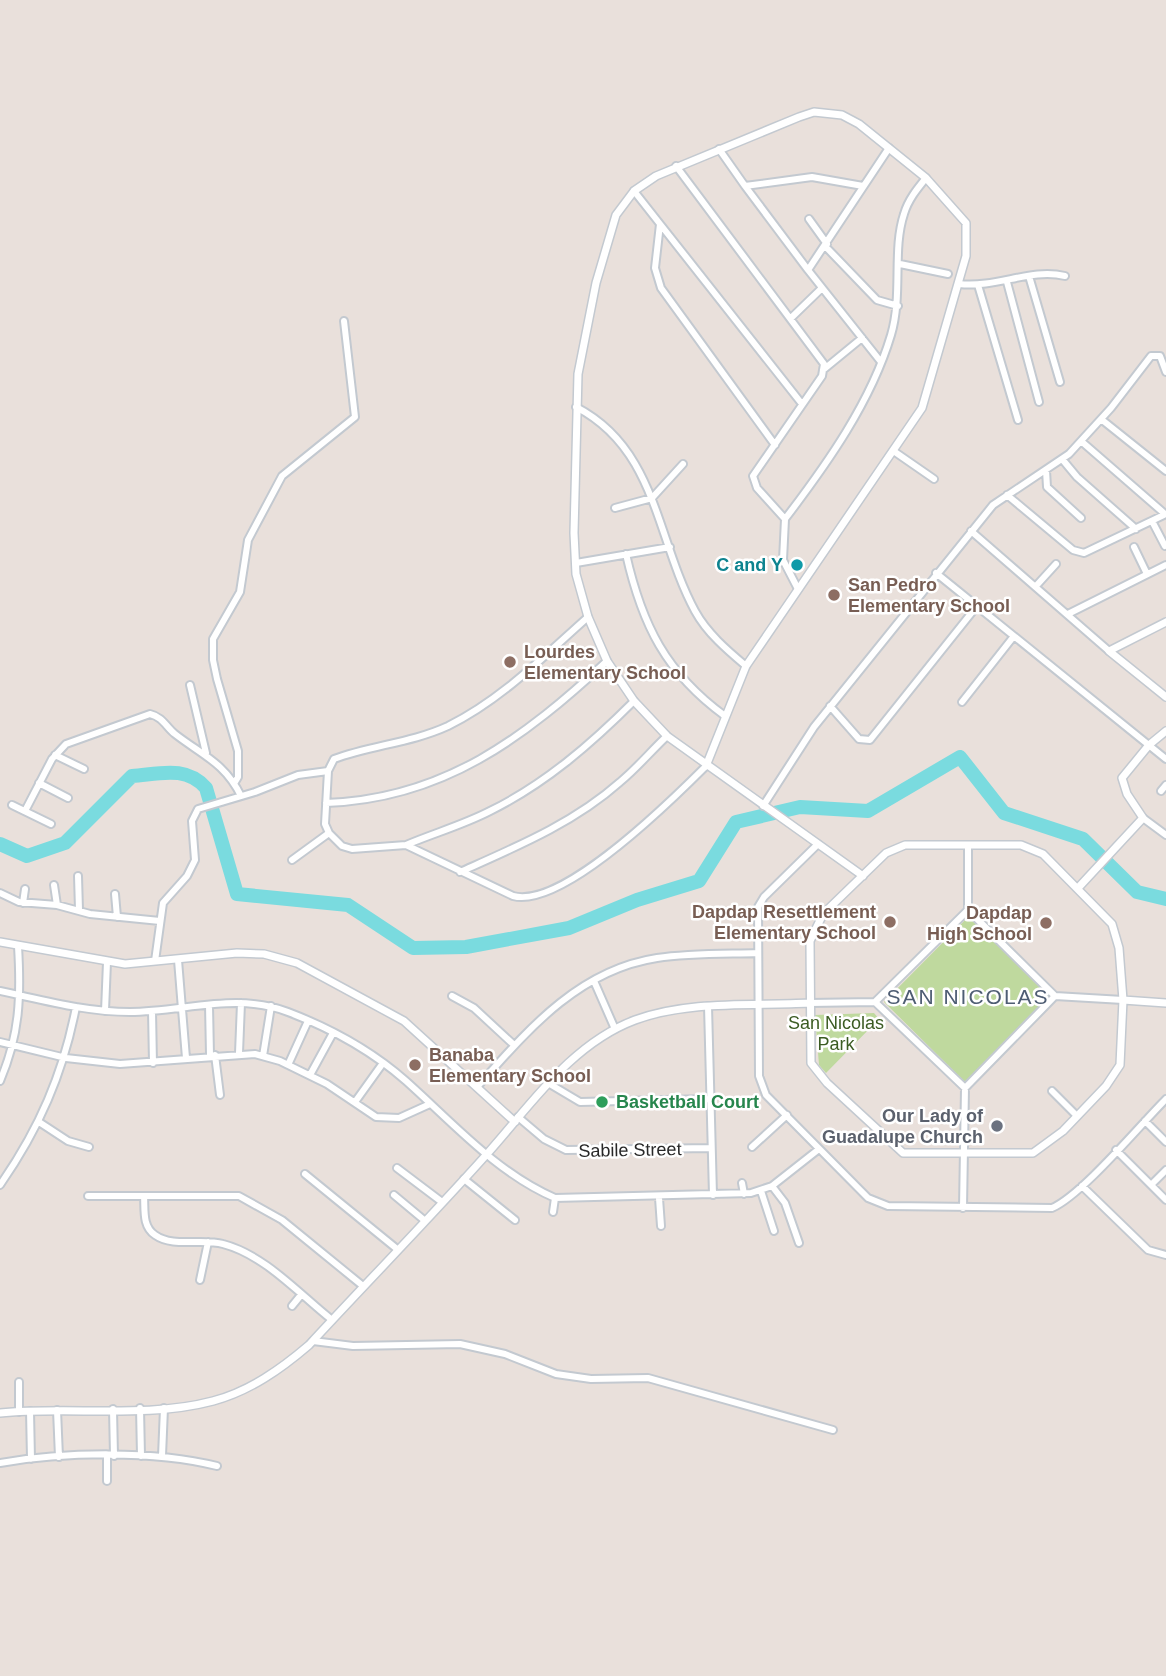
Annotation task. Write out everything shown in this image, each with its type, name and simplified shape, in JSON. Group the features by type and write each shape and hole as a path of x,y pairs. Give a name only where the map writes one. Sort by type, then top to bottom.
{"street":[{"path":"406,845 513,896 528,899 610,853 641,830 706,766 746,666 895,452 929,392 959,284 968,242 966,222 926,178 859,124 842,115 814,113 676,166 634,191 611,225 584,340 576,407 576,563 588,617 607,661 634,701 667,736 706,766 863,876"},
{"path":"808,270 889,148"},
{"path":"719,149 808,270 881,362"},
{"path":"676,166 820,356 823,370"},
{"path":"745,186 812,177 863,186"},
{"path":"799,589 783,560 785,519 853,420 881,362 898,306 903,216 926,178"},
{"path":"634,191 802,404"},
{"path":"809,219 826,245 877,300 898,306"},
{"path":"660,224 655,268 661,288 775,445"},
{"path":"900,264 948,274"},
{"path":"959,284 1007,282 1044,272 1065,276"},
{"path":"1029,276 1060,382"},
{"path":"1007,282 1039,402"},
{"path":"978,285 1018,420"},
{"path":"791,318 822,288"},
{"path":"235,782 238,777 238,751 219,690 213,660 214,639 240,592 248,540 282,476 355,417 344,321"},
{"path":"785,519 753,482 755,472 823,370 862,338"},
{"path":"766,808 830,706 993,505 1062,459 1101,419 1151,356 1160,356 1166,372"},
{"path":"576,407 598,418 617,435 652,498 697,614 725,648 746,666"},
{"path":"1101,419 1166,471"},
{"path":"1007,495 1073,550 1084,553 1166,514 1081,441"},
{"path":"895,452 934,480"},
{"path":"1062,459 1083,482 1136,529"},
{"path":"615,508 652,498 683,464"},
{"path":"1046,470 1048,487 1081,517"},
{"path":"1152,521 1165,546"},
{"path":"971,531 1166,697"},
{"path":"576,563 670,547"},
{"path":"1134,547 1147,574"},
{"path":"626,554 649,631 663,654 684,681 725,716"},
{"path":"1036,586 1056,564"},
{"path":"1068,614 1166,565"},
{"path":"936,573 1166,759"},
{"path":"830,706 859,739 870,740 977,606"},
{"path":"588,617 486,703 447,726 407,741 357,751 334,759 328,771 325,824 328,833 342,846 352,849 406,845 481,815 517,797 596,739 634,701"},
{"path":"1110,651 1166,622"},
{"path":"962,702 1014,636"},
{"path":"326,803 396,794 481,761 558,707 607,661"},
{"path":"190,685 206,753"},
{"path":"25,811 55,755 66,744 150,714 158,716 174,734 206,753 235,782 242,796"},
{"path":"1166,731 1149,745 1122,778 1127,794 1143,818 1166,835"},
{"path":"460,872 530,841 565,821 620,782 667,736"},
{"path":"55,755 84,769"},
{"path":"155,961 166,897 193,866 196,854 192,821 203,806 242,796 298,775 328,771"},
{"path":"39,783 68,798"},
{"path":"12,806 51,824"},
{"path":"1078,888 1143,818"},
{"path":"292,860 328,833"},
{"path":"818,844 758,904 758,1006 762,1087 868,1198 881,1205 1052,1208 1082,1186 1166,1099"},
{"path":"0,1413 163,1408 213,1401 248,1387 281,1369 313,1341 487,1154 548,1083 589,1045 615,1029 664,1012 708,1006 875,1002 968,910 968,845"},
{"path":"1021,845 1042,854 1112,924 1117,934 1123,1000 1120,1065 1106,1086 1047,1145 1033,1153 903,1153 827,1083 811,1063 810,941 816,923 863,876 886,853 900,846 1021,845"},
{"path":"78,876 79,910"},
{"path":"54,885 57,905"},
{"path":"23,902 25,889"},
{"path":"0,893 23,902 160,921"},
{"path":"115,894 117,917"},
{"path":"968,910 1055,996 1166,1003"},
{"path":"0,942 107,962 178,960 237,953 264,954 297,963 404,1021 517,1119"},
{"path":"0,1080 13,1045 21,995 18,946"},
{"path":"478,1086 514,1045 563,998 594,981 654,958 758,953"},
{"path":"178,960 186,1058"},
{"path":"105,1012 107,962"},
{"path":"594,981 615,1029"},
{"path":"0,990 105,1012 152,1012 241,1003 271,1006 333,1033 383,1063 487,1154 533,1188 555,1198 659,1198 761,1191 772,1186 819,1149"},
{"path":"452,996 474,1008 514,1045"},
{"path":"963,1208 965,1088 1055,996"},
{"path":"875,1002 965,1088"},
{"path":"239,1053 241,1003"},
{"path":"209,1006 212,1055 220,1095"},
{"path":"263,1056 271,1006"},
{"path":"708,1006 713,1195"},
{"path":"0,1185 39,1122 66,1058 76,1007"},
{"path":"152,1012 153,1063"},
{"path":"288,1065 307,1021"},
{"path":"310,1075 333,1033"},
{"path":"0,1042 66,1058 153,1063 239,1053 263,1056 310,1075 376,1117 391,1119 430,1104"},
{"path":"355,1102 383,1063"},
{"path":"548,1083 580,1102 709,1098"},
{"path":"1052,1091 1077,1116"},
{"path":"752,1147 787,1115"},
{"name":"Sabile Street","path":"517,1119 556,1147 572,1151 711,1148"},
{"path":"1145,1121 1166,1142"},
{"path":"39,1122 68,1140 89,1147"},
{"path":"1116,1150 1166,1200"},
{"path":"397,1168 442,1202"},
{"path":"1151,1185 1166,1170"},
{"path":"305,1174 397,1249"},
{"path":"464,1179 515,1220"},
{"path":"742,1182 744,1194"},
{"path":"772,1186 785,1203 799,1243"},
{"path":"1082,1186 1148,1250 1166,1255"},
{"path":"761,1191 774,1231"},
{"path":"88,1196 225,1195 252,1201 282,1220 363,1286"},
{"path":"394,1195 424,1220"},
{"path":"144,1196 145,1222 154,1235 165,1241 221,1243 248,1254 332,1320"},
{"path":"553,1212 555,1198"},
{"path":"659,1198 661,1226"},
{"path":"200,1280 208,1242"},
{"path":"292,1306 301,1294"},
{"path":"313,1341 353,1346 471,1346 556,1374 591,1379 656,1380 833,1430"},
{"path":"19,1382 19,1412"},
{"path":"140,1408 141,1456"},
{"path":"162,1456 163,1408"},
{"path":"107,1481 113,1409"},
{"path":"57,1410 59,1457"},
{"path":"30,1411 32,1459"},
{"path":"0,1463 59,1457 162,1456 217,1466"}],"green space":[{"path":"969,916 1050,995 965,1082 884,1002"},
{"name":"San Nicolas Park","path":"874,1013 879,1019 826,1073 819,1065 815,1015"}],"waterway":[{"path":"0,844 27,856 65,843 132,776 181,774 190,776 206,788 237,894 348,905 413,948 466,947 569,928 637,900 699,881 736,822 800,807 868,811 960,757 1004,813 1083,839 1137,892 1166,899"}],"place":[{"name":"C and Y","path":"797,565"},
{"name":"San Pedro Elementary School","path":"834,595"},
{"name":"Lourdes Elementary School","path":"510,662"},
{"name":"Dapdap Resettlement Elementary School","path":"890,922"},
{"name":"Dapdap High School","path":"1046,923"},
{"name":"Banaba Elementary School","path":"415,1065"},
{"name":"Basketball Court","path":"602,1102"},
{"name":"Our Lady of Guadalupe Church","path":"997,1126"}],"district":[{"name":"SAN NICOLAS","path":"968,997"}]}
